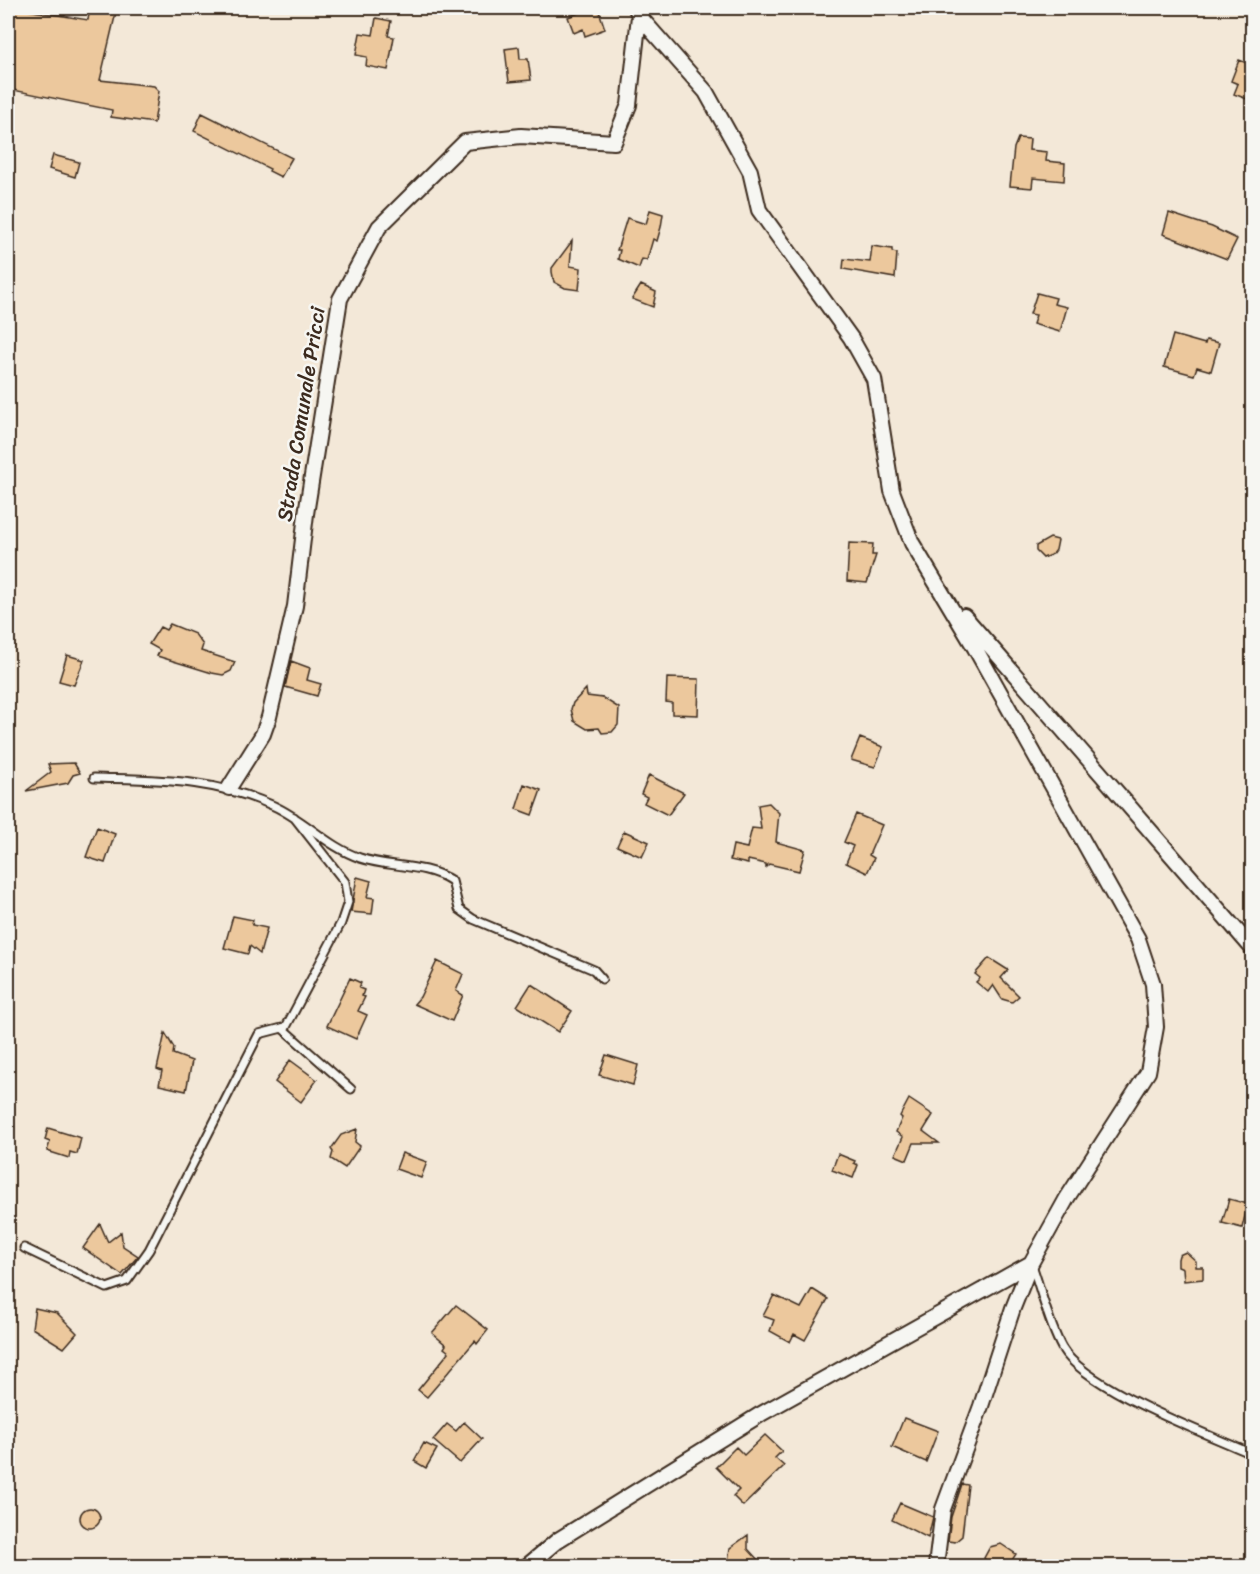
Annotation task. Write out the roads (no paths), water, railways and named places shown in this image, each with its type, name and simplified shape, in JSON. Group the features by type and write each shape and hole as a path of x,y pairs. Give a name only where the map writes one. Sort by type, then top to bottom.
{"street":[{"path":"637,12 706,92 750,171 759,210 851,338 874,379 892,491 912,543 1138,939 1152,984 1156,1027 1148,1072 1066,1197 1031,1263 943,1509 936,1566"},
{"name":"Strada Comunale Pricci","path":"229,788 263,734 293,617 340,299 379,227 465,142 521,136 614,142 628,105 637,12"},
{"path":"939,588 1252,947"},
{"path":"527,1566 558,1540 761,1413 1031,1263"}],"lane":[{"path":"94,778 156,780 229,788 312,827 337,849 363,859 412,867 442,875 452,881 459,909 473,919 594,970 602,979"},
{"path":"24,1248 107,1288 128,1281 149,1250 259,1034 286,1027 341,923 348,902 345,882 294,817"},
{"path":"282,1028 351,1089"},
{"path":"1031,1263 1062,1348 1082,1371 1131,1398 1252,1454"}]}
